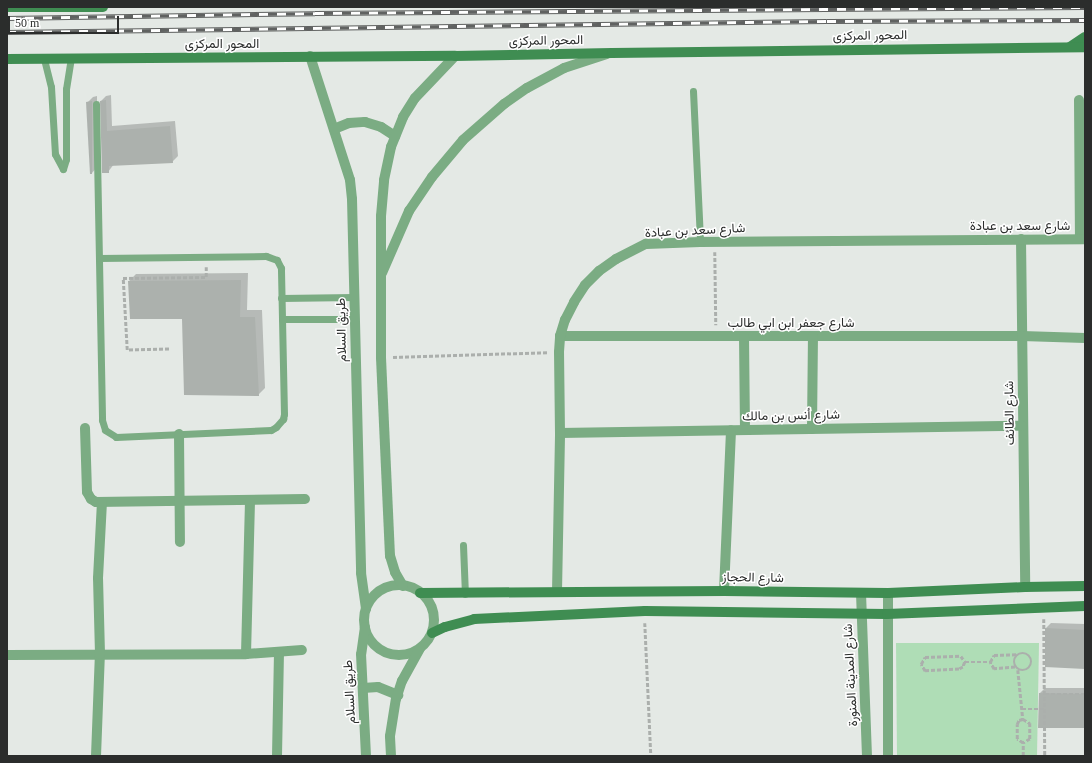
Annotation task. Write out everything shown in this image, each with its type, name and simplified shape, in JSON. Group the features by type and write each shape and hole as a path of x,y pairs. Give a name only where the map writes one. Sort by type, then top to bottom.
{"street":[{"path":"7,8 103,7"},
{"path":"1070,47 1085,37"},
{"name":"المحور المركزى","path":"7,59 455,56 1085,47"},
{"path":"380,276 409,211 432,177 464,140 504,104 527,88 564,68 612,53"},
{"name":"طريق السلام","path":"310,56 350,180 354,212 354,297 361,566 366,609"},
{"path":"403,586 394,572 390,556 381,357 381,216 384,180 388,158 395,136 414,98 455,56"},
{"path":"1079,100 1082,239"},
{"path":"334,130 349,123 365,122 381,127 395,136"},
{"name":"شارع الطائف","path":"1021,239 1025,587"},
{"name":"شارع سعد بن عبادة","path":"556,592 560,432 560,336 565,320 574,302 585,286 600,271 616,259 646,244 700,242 1082,239"},
{"name":"شارع جعفر ابن ابي طالب","path":"560,336 1022,336 1085,338"},
{"path":"744,336 745,430"},
{"path":"812,429 813,336"},
{"name":"شارع أنس بن مالك","path":"560,432 1022,426"},
{"path":"85,428 87,492 91,499 102,502 304,499"},
{"path":"724,591 731,430"},
{"path":"179,434 180,542"},
{"path":"246,654 250,501"},
{"path":"96,756 100,654 98,578 102,502"},
{"path":"391,756 392,717 398,694 410,665 432,633 434,616 432,607 420,593 403,586 394,586 377,594 366,609 365,627 369,637 375,645 387,652 402,655 420,649"},
{"name":"شارع الحجاز","path":"420,593 465,594 724,591 888,593 1085,586"},
{"name":"شارع المدينة المنورة","path":"861,593 867,756"},
{"path":"888,593 888,756"},
{"path":"432,633 445,627 474,619 644,611 887,614 1085,606"},
{"name":"طريق السلام","path":"365,627 361,654 366,756"},
{"path":"7,655 246,654 302,650"},
{"path":"277,756 279,652"},
{"path":"363,688 378,687 398,694"}],"lane":[{"path":"44,58 51,87 56,154 63,169 67,153 66,89 71,58"},
{"path":"693,91 700,242"},
{"path":"96,104 99,258 103,425 108,433 116,437 271,430 280,423 284,414 281,268 274,258 266,256 99,258"},
{"path":"282,298 354,297"},
{"path":"282,319 355,319"},
{"path":"463,545 465,594"}],"path":[{"path":"714,242 716,336"},
{"path":"169,349 127,350 124,278 206,277 206,257"},
{"path":"381,357 559,352"},
{"path":"1044,608 1045,756"},
{"path":"644,611 651,756"},
{"path":"1015,667 1014,660 1017,654"},
{"path":"1027,654 1032,663 1025,671 1015,667 994,668 990,662 994,655 1027,654"},
{"path":"961,656 965,662 963,667 959,669 925,671 921,664 925,657 961,656"},
{"path":"965,662 990,662"},
{"path":"1018,669 1024,719 1030,723 1030,739 1023,743"},
{"path":"1045,694 1085,694"},
{"path":"1022,709 1045,709"},
{"path":"1023,743 1017,738 1017,724 1019,720 1024,719"},
{"path":"1023,743 1023,756"}],"green space":[{"path":"896,643 1039,643 1037,756 897,756"}],"building":[{"path":"106,100 107,131 170,126 173,163 109,166 109,173 102,173 100,101"},
{"path":"92,101 92,174 90,174 86,102"},
{"path":"241,280 240,317 255,317 259,396 184,395 182,319 130,319 128,281"},
{"path":"1045,628 1085,630 1085,669 1045,667"},
{"path":"1039,693 1085,694 1085,728 1038,728"}],"railway":[{"path":"7,18 315,13 1085,7"},
{"path":"7,32 827,21 1085,20"}]}
